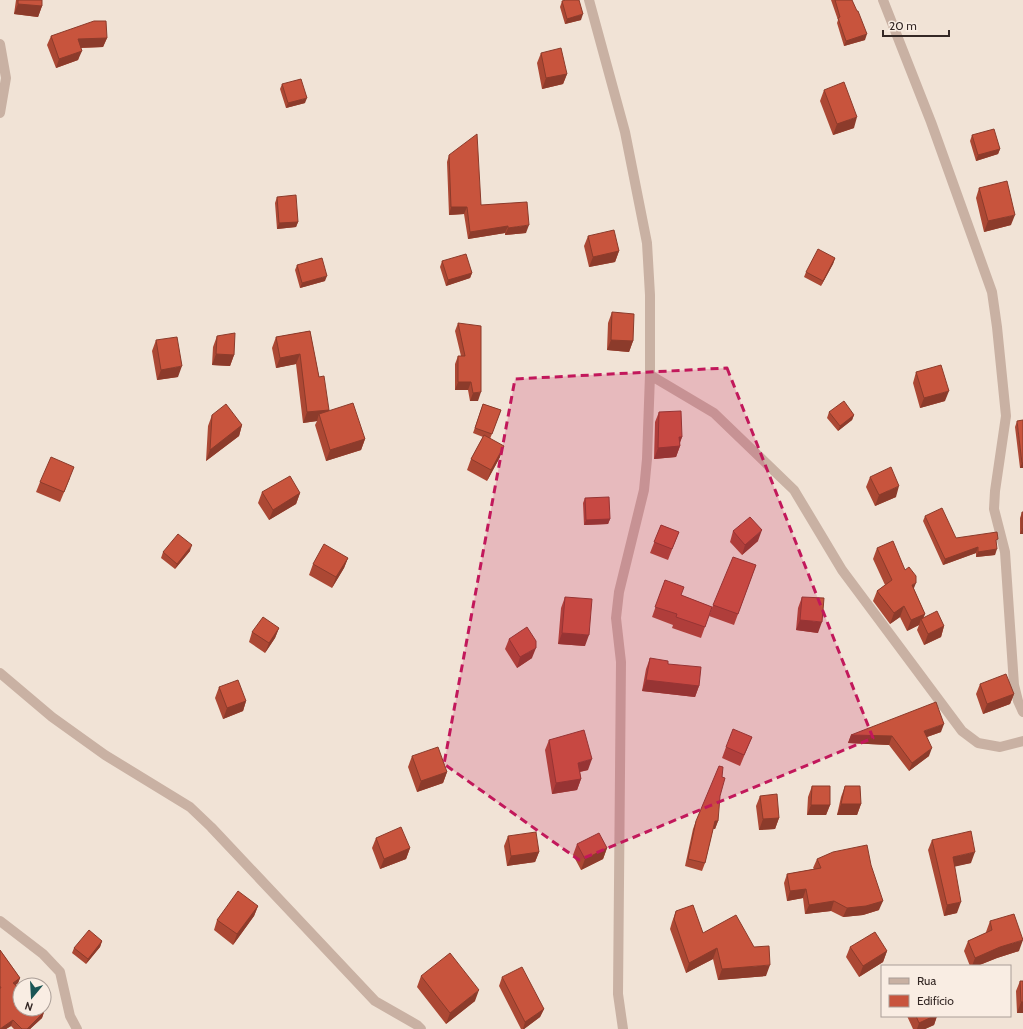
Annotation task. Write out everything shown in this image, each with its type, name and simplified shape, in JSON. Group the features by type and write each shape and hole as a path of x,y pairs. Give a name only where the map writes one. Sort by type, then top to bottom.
{"street":[{"path":"590,0 625,132 647,243 650,295 650,375 647,459 644,490 619,592 616,618 621,662 618,994 623,1029"},
{"path":"883,0 931,122 992,292 1006,416 995,491 994,509 1005,552 1014,685 1018,701 1023,712"},
{"path":"0,44 6,78 0,113"},
{"path":"650,375 714,413 794,490 842,570 962,731 978,743 1000,747 1023,741"},
{"path":"0,673 52,717 105,755 190,807 211,827 375,1001 417,1025 421,1029"},
{"path":"0,921 43,954 60,972 70,1016 76,1029"}],"highlighted area":[{"path":"727,368 873,738 579,860 444,764 515,379"}],"building":[{"path":"18,0 42,0 42,6 18,4"},
{"path":"579,0 583,14 567,19 562,1"},
{"path":"835,0 852,0 867,34 846,41 838,18 840,17"},
{"path":"94,21 106,21 107,38 78,39 82,51 59,59 51,36"},
{"path":"561,48 567,74 546,78 541,53"},
{"path":"301,79 307,98 288,103 282,84"},
{"path":"844,82 857,117 837,124 824,90"},
{"path":"994,129 1000,149 978,155 972,135"},
{"path":"477,134 481,205 527,202 529,225 508,228 508,226 470,232 467,207 451,207 449,155"},
{"path":"1007,181 1015,215 988,221 979,188"},
{"path":"296,195 298,222 279,223 277,197"},
{"path":"614,230 619,251 593,257 588,236"},
{"path":"818,249 835,258 823,281 806,272"},
{"path":"466,254 472,273 448,280 442,261"},
{"path":"322,258 327,276 302,283 297,265"},
{"path":"612,312 634,314 633,341 611,340"},
{"path":"458,323 481,326 481,392 473,393 471,382 458,382 458,356 465,356"},
{"path":"310,331 319,377 324,376 329,410 307,412 300,354 280,358 276,337"},
{"path":"235,333 234,355 216,354 217,336"},
{"path":"177,337 182,366 161,370 156,340"},
{"path":"941,365 949,391 924,398 916,372"},
{"path":"844,401 854,415 840,426 829,412"},
{"path":"353,403 365,439 330,450 319,414"},
{"path":"226,404 242,425 210,450 212,415"},
{"path":"483,404 501,410 492,434 475,428"},
{"path":"681,411 682,437 679,437 680,446 658,448 659,412"},
{"path":"1023,420 1023,463 1022,463 1017,421"},
{"path":"484,435 504,446 491,470 471,459"},
{"path":"51,457 74,467 64,492 40,482"},
{"path":"891,467 899,486 879,495 870,477"},
{"path":"290,476 300,493 273,510 262,492"},
{"path":"609,497 610,519 586,520 585,498"},
{"path":"942,508 956,538 997,532 997,549 978,552 978,547 945,559 925,516"},
{"path":"1023,512 1023,529 1022,529"},
{"path":"750,517 762,530 745,545 733,531"},
{"path":"661,525 679,532 672,549 654,542"},
{"path":"178,534 192,545 177,564 163,552"},
{"path":"893,541 905,570 909,567 916,576 916,583 912,585 925,614 911,620 904,606 894,613 877,591 892,580 877,548"},
{"path":"324,544 348,558 336,577 313,564"},
{"path":"733,557 756,565 738,614 713,605"},
{"path":"665,580 684,587 681,595 712,607 705,627 676,617 677,614 655,607"},
{"path":"565,597 592,599 589,635 562,633"},
{"path":"802,597 824,598 822,622 800,620"},
{"path":"937,611 944,626 928,634 921,619"},
{"path":"263,617 279,628 269,643 252,632"},
{"path":"527,627 536,641 536,648 520,657 509,639"},
{"path":"650,658 668,661 668,664 701,667 699,686 646,680"},
{"path":"1006,674 1014,694 987,704 980,684"},
{"path":"238,680 246,701 227,708 219,687"},
{"path":"936,702 944,724 924,731 932,748 912,763 892,736 851,735"},
{"path":"733,729 752,737 744,755 726,747"},
{"path":"584,730 592,759 578,763 581,779 556,783 549,740"},
{"path":"438,747 447,772 421,781 412,756"},
{"path":"719,766 723,767 722,777 725,778 720,796 718,821 715,821 705,863 688,859 696,821"},
{"path":"812,786 830,786 830,805 811,805"},
{"path":"845,786 860,786 861,804 841,804"},
{"path":"777,794 779,818 763,819 760,796"},
{"path":"401,827 410,848 384,859 376,838"},
{"path":"971,831 975,852 953,857 961,902 947,905 932,840"},
{"path":"536,832 539,852 511,856 508,836"},
{"path":"599,833 607,848 585,859 577,844"},
{"path":"867,845 871,865 883,901 866,906 847,908 834,901 809,905 806,889 790,891 787,874 821,868 817,859 833,852"},
{"path":"238,891 258,906 237,934 217,920"},
{"path":"693,905 703,933 736,915 754,947 769,946 770,965 722,969 717,948 689,963 674,919 676,911"},
{"path":"1014,914 1023,940 1000,947 975,958 968,941 992,930 990,921"},
{"path":"89,930 102,941 88,959 74,948"},
{"path":"875,932 887,951 863,966 850,947"},
{"path":"0,950 19,977 12,977 12,1017 39,1017 27,1029 22,1029 13,1020 0,1029"},
{"path":"450,953 479,990 450,1013 421,976"},
{"path":"522,967 544,1009 525,1022 502,977"},
{"path":"1020,981 1023,981 1023,1002 1021,1002"},
{"path":"916,1017 932,1017 919,1023"}]}
